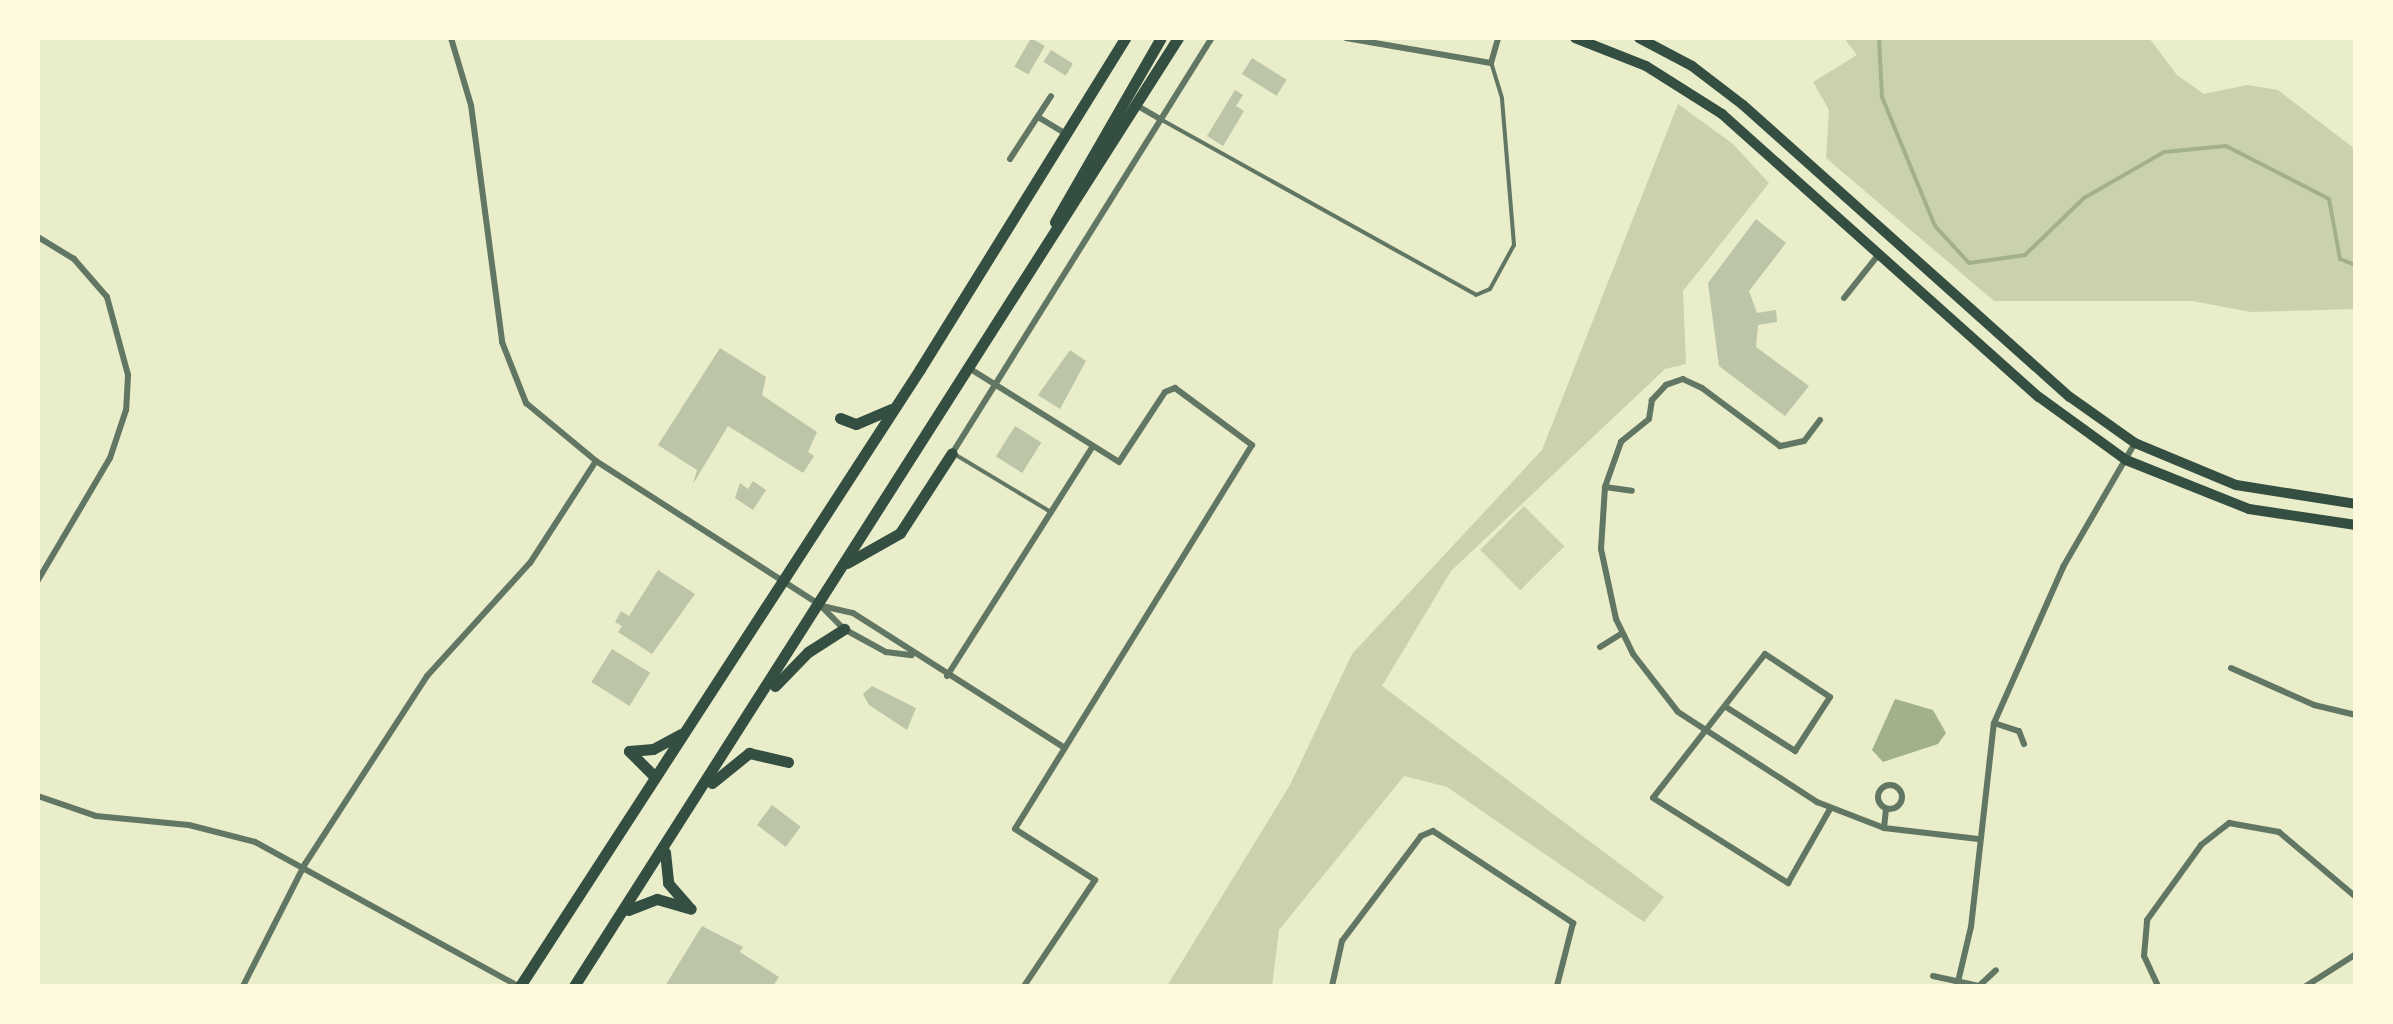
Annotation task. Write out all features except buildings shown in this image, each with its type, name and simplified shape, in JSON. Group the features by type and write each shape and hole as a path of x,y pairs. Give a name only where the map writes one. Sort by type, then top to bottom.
{"highway":[{"path":"519,986 896,407 1126,38"},
{"path":"1035,267 1069,192 1161,38"},
{"path":"574,986 972,370 1178,38"},
{"path":"1154,77 1187,38"},
{"path":"840,418 856,424 896,407"},
{"path":"847,563 900,533 952,453"},
{"path":"758,704 808,652 844,629"},
{"path":"654,776 629,751 653,749 682,733"},
{"path":"701,792 748,754 788,762"},
{"path":"620,916 657,898 691,909 665,876 666,846"}],"main road":[{"path":"1575,38 1696,94 2039,397 2126,460 2196,493 2269,514 2356,524"},
{"path":"1639,38 1692,66 1743,105 2070,397 2135,444 2236,484 2356,504"}],"street":[{"path":"451,38 467,85 512,379 532,409 596,461 820,605 844,629 886,652 912,655"},
{"path":"952,453 1212,38"},
{"path":"1346,38 1491,63 1498,38"},
{"path":"1010,159 1051,96"},
{"path":"1136,105 1160,119"},
{"path":"1038,117 1066,134"},
{"path":"38,237 74,259 107,297 123,338 128,392 110,458 38,580"},
{"path":"1844,298 1878,254"},
{"path":"972,370 1119,462 1165,392 1175,388 1246,434 1252,445 1015,829 1095,880 1024,986"},
{"path":"1820,420 1804,441 1780,446 1683,379 1666,385 1652,400 1649,418 1621,442 1606,487 1601,549 1622,632 1665,698 1706,732 1830,809 1884,828 1978,839"},
{"path":"1957,986 1994,723 2062,567 2135,444"},
{"path":"948,676 1093,446"},
{"path":"243,986 305,864 427,676 530,563 596,461"},
{"path":"1606,487 1632,491"},
{"path":"820,605 852,613 912,655 1066,748"},
{"path":"1600,646 1622,632"},
{"path":"1726,707 1796,751 1830,697 1765,654 1653,798 1788,883 1830,809"},
{"path":"2231,668 2300,700 2356,715"},
{"path":"1994,723 2019,731 2024,744"},
{"path":"38,796 96,816 234,835 305,864 519,986"},
{"path":"1884,828 1886,809"},
{"path":"2158,986 2144,956 2147,920 2201,844 2229,823 2279,832 2356,897"},
{"path":"1332,986 1342,941 1421,836 1433,831 1573,923 1557,986"},
{"path":"2306,986 2316,984 2356,954"},
{"path":"1933,976 1957,986 1985,985 1996,970"}],"lane":[{"path":"1160,119 1476,296 1490,289 1514,245 1502,98 1491,63"},
{"path":"952,453 1051,512"}],"shaded area":[{"path":"1844,38 2149,38 2177,75 2204,94 2247,85 2278,90 2355,149 2355,309 2251,312 2192,301 1994,301 1826,158 1829,110 1813,82 1857,55"},
{"path":"1678,104 1733,144 1769,183 1683,291 1686,364 1665,369 1451,571 1382,686 1664,897 1644,922 1447,787 1404,776 1279,930 1272,986 1167,986 1290,785 1352,654 1542,450"},
{"path":"1524,506 1564,546 1520,590 1480,550"},
{"path":"1895,699 1933,710 1946,733 1938,744 1883,762 1872,750"}],"waterway":[{"path":"1879,38 1882,97 1935,226 1969,263 2025,255 2084,198 2164,152 2226,146 2329,199 2340,259 2356,265"}]}
